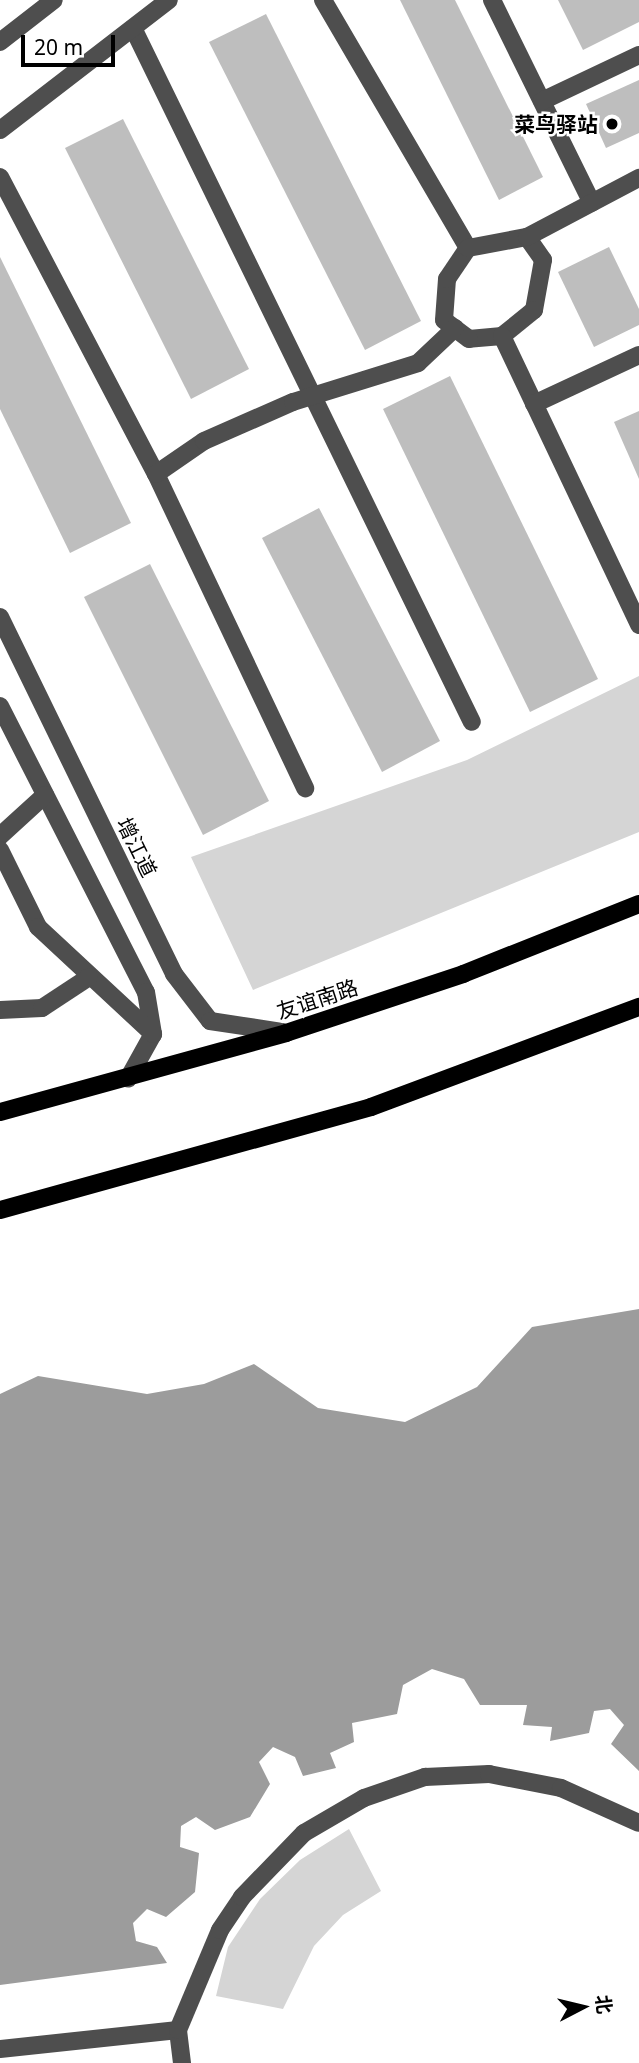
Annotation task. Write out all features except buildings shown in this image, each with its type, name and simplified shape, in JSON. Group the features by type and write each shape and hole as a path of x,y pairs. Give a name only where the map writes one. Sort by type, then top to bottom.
{"main road":[{"name":"友谊南路","path":"0,1112 128,1079 286,1033 463,974 639,904"},
{"path":"0,1210 372,1107 639,1007"}],"street":[{"path":"0,42 54,0"},
{"path":"0,130 169,0"},
{"path":"323,0 468,248"},
{"path":"492,0 592,203"},
{"path":"134,28 472,722"},
{"path":"542,101 639,55"},
{"path":"0,177 156,474 305,788"},
{"path":"527,237 542,260 534,310 502,336 469,339 444,320 447,279 468,248 527,237 639,178"},
{"path":"156,474 204,441 314,396 418,363 455,328"},
{"path":"502,336 639,625"},
{"path":"534,404 639,355"},
{"name":"增江道","path":"0,617 193,1002 210,1021 286,1033"},
{"path":"0,706 146,992 153,1034 128,1079"},
{"path":"0,836 45,795"},
{"path":"0,850 38,927 153,1034"},
{"path":"0,1010 42,1008 89,977"},
{"path":"182,2063 178,2030 220,1930 242,1897 304,1833 364,1798 425,1777 489,1774 561,1788 639,1823"},
{"path":"0,2049 178,2030"}],"shaded area":[{"path":"639,676 639,832 253,990 191,857 467,760"},
{"path":"639,1309 639,1771 611,1744 624,1725 610,1709 594,1711 589,1733 550,1741 552,1727 523,1725 527,1705 480,1705 464,1679 432,1669 403,1685 397,1714 352,1723 354,1742 330,1753 336,1768 303,1776 295,1757 273,1747 259,1762 270,1784 250,1817 215,1830 196,1817 181,1826 180,1847 199,1853 195,1892 166,1917 147,1909 133,1923 136,1941 157,1947 167,1963 0,1985 0,1394 38,1376 147,1394 204,1384 254,1364 318,1408 405,1422 477,1387 532,1327"},
{"path":"349,1829 381,1891 343,1915 314,1946 283,2009 216,1996 228,1947 260,1899 300,1860"}],"place":[{"name":"菜鸟驿站","path":"612,124"}]}
